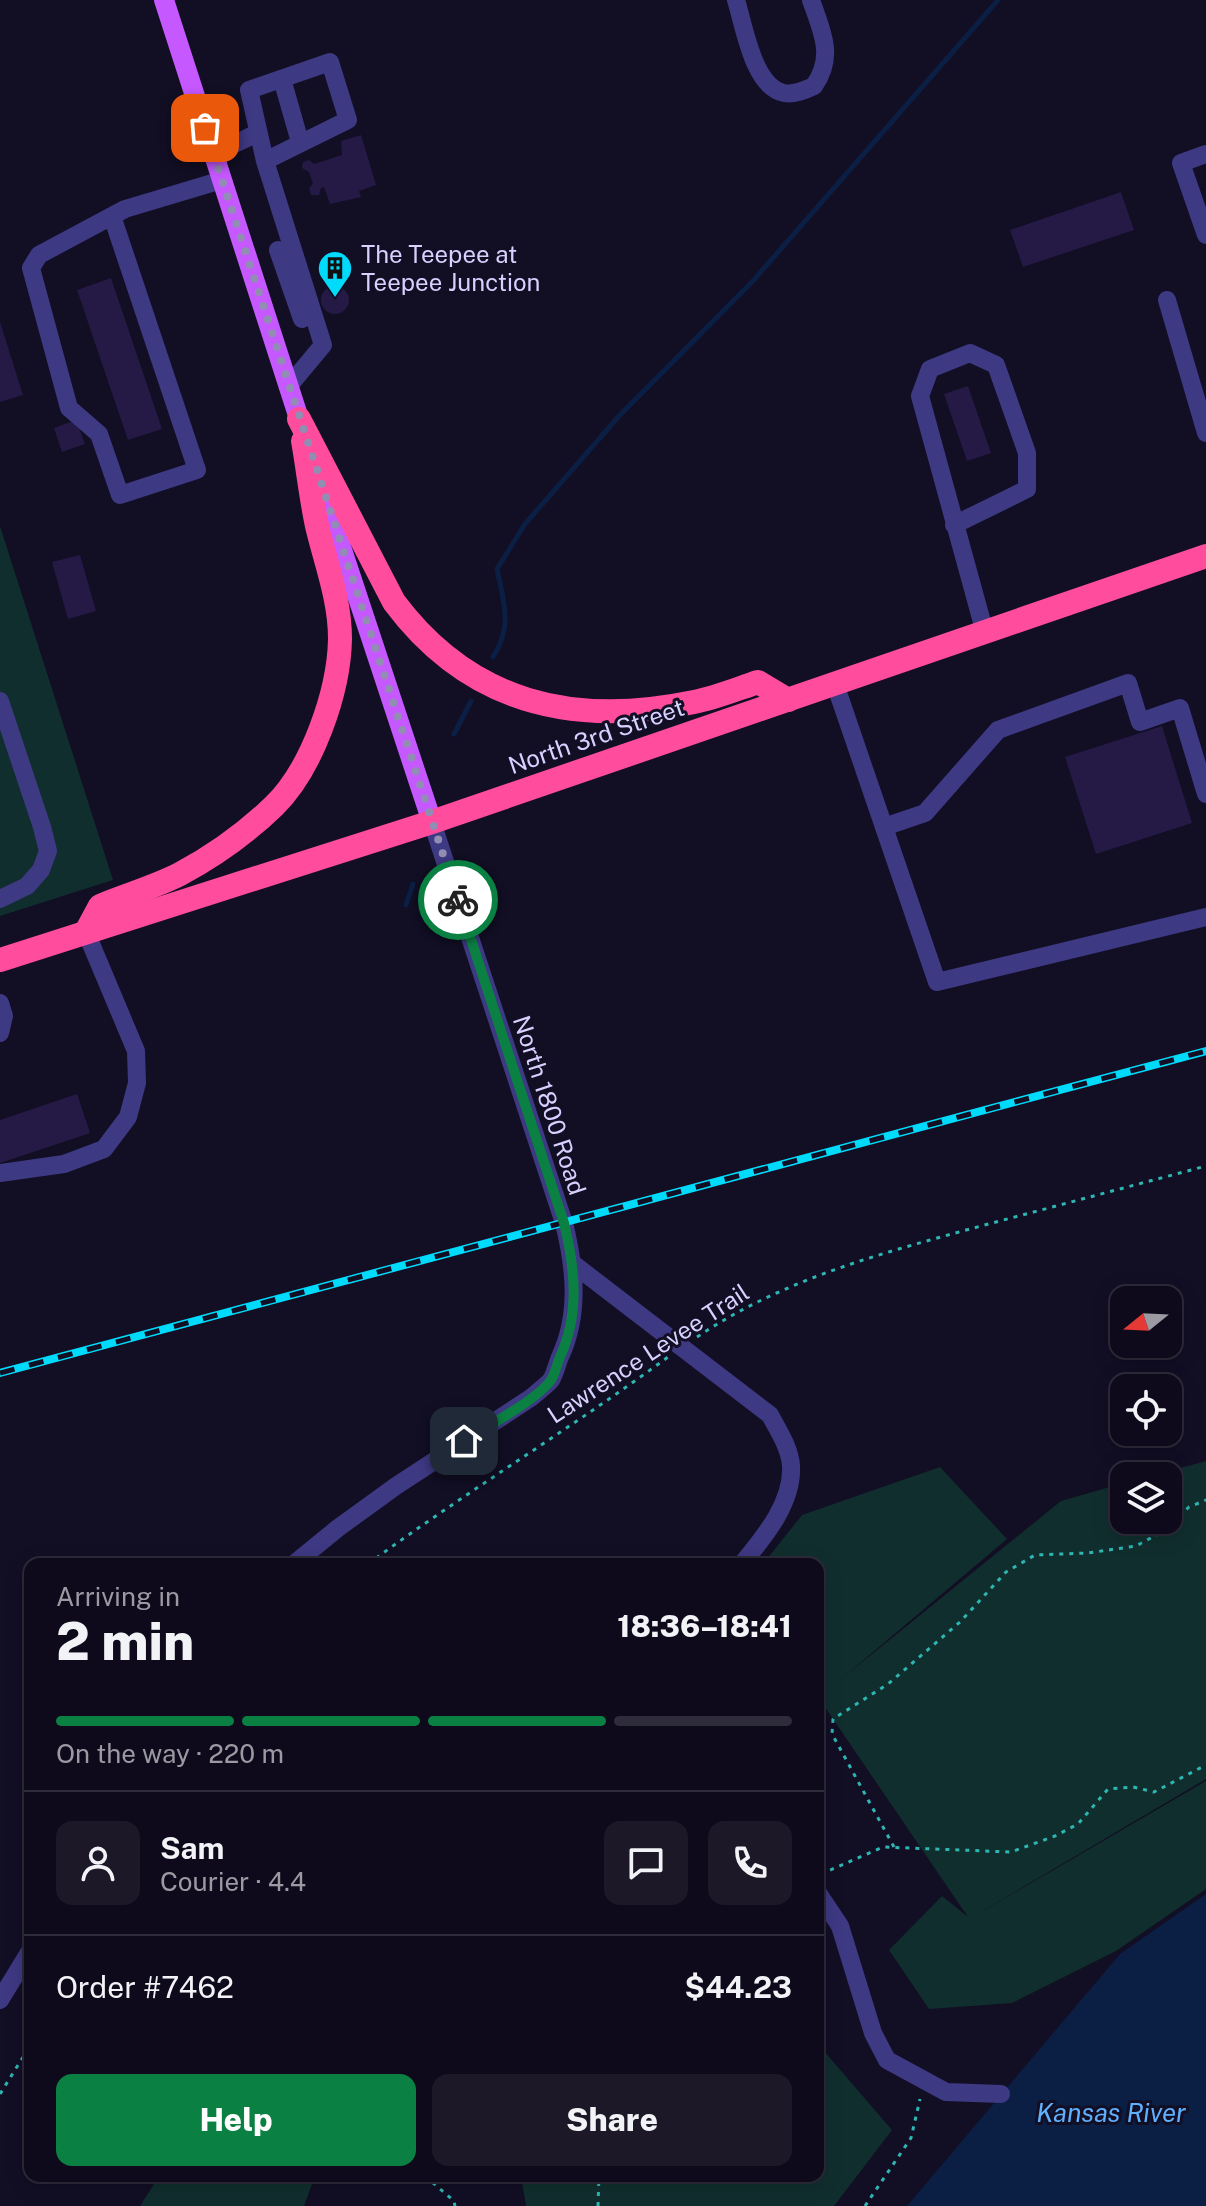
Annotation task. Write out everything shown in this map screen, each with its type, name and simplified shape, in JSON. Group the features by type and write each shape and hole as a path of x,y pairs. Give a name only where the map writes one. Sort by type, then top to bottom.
{"highway":[{"path":"299,419 394,602 414,629 436,650 479,681 507,694 540,703 596,712 640,711 697,702 758,682 788,700"},
{"path":"86,932 100,906 180,874 241,834 275,805 304,765 324,718 335,682 340,639 336,596 317,526 299,419"},
{"name":"North 3rd Street","path":"0,960 432,822 1206,556"}],"main road":[{"path":"164,0 432,822"}],"street":[{"path":"736,0 756,68 765,82 786,94 814,86 824,71 826,51 811,0"},
{"path":"265,161 348,120 330,62 249,90 284,248 323,345 288,387"},
{"path":"282,79 300,142"},
{"path":"213,154 258,133"},
{"path":"1206,154 1181,163 1206,235"},
{"path":"112,216 197,470 120,495 99,434 69,408 31,268 39,255 125,209 222,180"},
{"path":"248,261 284,248"},
{"path":"1167,300 1206,433"},
{"path":"954,525 1027,489 1027,453 996,365 970,353 930,369 920,396 954,525 985,633"},
{"path":"884,827 925,813 998,730 1128,683 1140,722 1180,708 1206,794"},
{"path":"835,684 937,982 1206,917"},
{"path":"0,701 48,851 41,870 27,886 0,899"},
{"name":"North 1800 Road","path":"301,1558 338,1528 532,1397 550,1381 568,1341 572,1323 572,1263 561,1212 432,822"},
{"path":"0,1173 64,1164 104,1149 128,1117 137,1083 136,1051 86,932"},
{"path":"0,1003 4,1016 0,1033"},
{"path":"572,1263 770,1415 787,1449 791,1467 784,1501 770,1530 747,1558"},
{"path":"824,1902 840,1926 873,2033 887,2060 946,2092 1001,2094"},
{"path":"0,2000 24,1961"}],"path":[{"name":"Lawrence Levee Trail","path":"376,1558 431,1517 594,1412 731,1314 800,1281 880,1253 1206,1166"},
{"path":"894,1847 832,1734 833,1719 888,1684 960,1622 1006,1572 1035,1555 1088,1553 1136,1546 1160,1533 1189,1507 1206,1500"},
{"path":"824,1873 883,1847 1011,1852 1078,1824 1108,1789 1133,1787 1154,1792 1206,1765"},
{"path":"0,2094 24,2056"},
{"path":"865,2206 911,2138 925,2080"},
{"path":"432,2182 454,2201 455,2206"},
{"path":"598,2206 599,2182"}],"green space":[{"path":"0,526 113,880 0,916"},
{"path":"1206,1461 1206,1779 969,1919 1206,1781 1206,1889 1116,1951 1012,2003 929,2009 889,1950 942,1896 968,1917 824,1706 824,1558 768,1558 802,1515 940,1467 1007,1539 840,1680 1061,1501 1110,1487 1110,1534 1182,1534 1182,1468"},
{"path":"824,2051 892,2130 834,2206 526,2206 522,2182 824,2182"},
{"path":"155,2182 313,2182 304,2206 140,2206"}],"water":[{"name":"Kansas River","path":"1206,1894 1206,2206 907,2206 1120,1954"}],"building":[{"path":"361,135 376,185 359,191 361,197 330,204 324,187 319,195 311,195 309,188 313,184 309,172 302,168 303,162 309,160 314,164 342,155 341,141"},
{"path":"1121,192 1134,230 1023,267 1010,230"},
{"path":"111,278 162,429 128,440 77,290"},
{"name":"The Teepee at Teepee Junction","path":"335,286 345,290 349,300 345,310 335,314 325,310 321,300 325,290"},
{"path":"0,322 23,395 0,402"},
{"path":"968,386 991,453 967,461 944,394"},
{"path":"76,420 85,444 62,452 54,428"},
{"path":"80,555 96,611 68,619 52,562"},
{"path":"1162,726 1192,823 1096,854 1065,757"},
{"path":"77,1094 90,1133 0,1163 0,1120"}],"waterway":[{"path":"493,657 505,624 497,569 525,524 619,416 752,282 998,0"},
{"path":"454,734 471,701"},
{"path":"406,905 413,884"}],"railway":[{"path":"0,1373 1206,1051"}],"way so far":[{"path":"205,128 458,900"}],"place":[{"name":"The Teepee at Teepee Junction","path":"335,299"}],"route":[{"path":"458,900 564,1223 570,1247 574,1303 568,1341 550,1381 532,1397 464,1441"}]}
